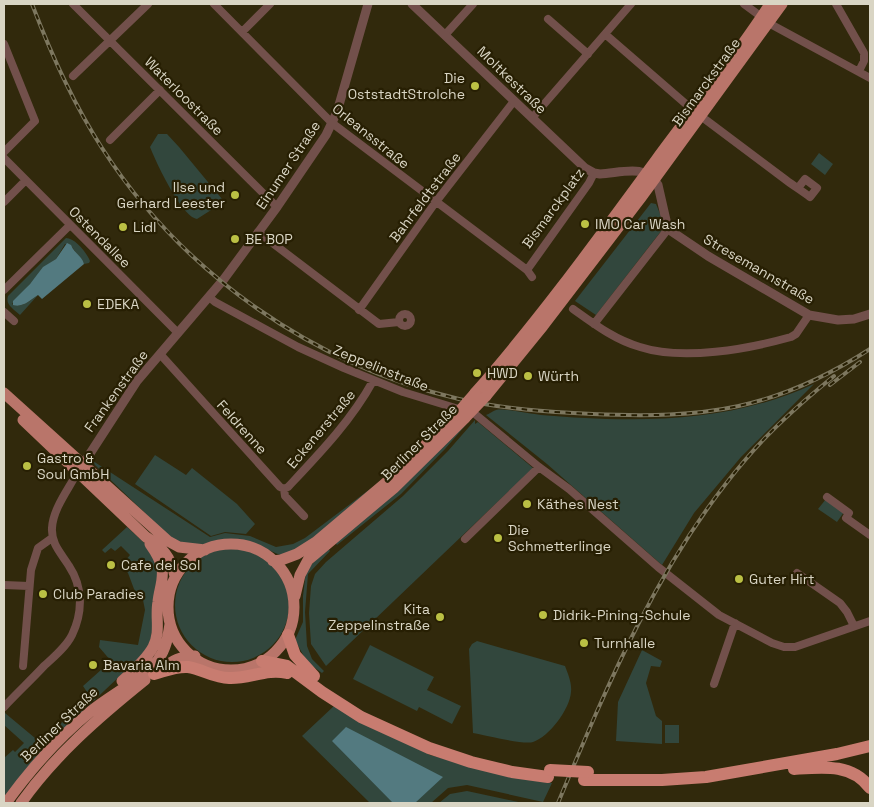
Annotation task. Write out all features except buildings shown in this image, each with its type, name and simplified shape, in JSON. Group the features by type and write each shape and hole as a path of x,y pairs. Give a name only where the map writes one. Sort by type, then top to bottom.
{"highway":[{"path":"288,635 292,650 310,672 333,690 378,717 432,741 473,755 549,773"},
{"path":"262,661 287,666 361,717 405,738 478,764 528,774 549,773 586,776 644,773 691,775 870,738"},
{"path":"154,674 181,667 192,668 215,677 229,678 279,671 312,684"},
{"path":"731,774 870,746"},
{"path":"707,773 731,774 827,768 857,774 870,788"}],"main road":[{"name":"Bismarckstraße","path":"765,20 770,4"},
{"name":"Bismarckstraße","path":"651,176 765,20 782,4"},
{"path":"559,299 640,199 651,176"},
{"path":"559,299 651,176"},
{"name":"Berliner Straße","path":"273,561 281,560 318,545 329,537 460,417 480,395 510,353 559,299"},
{"path":"4,394 80,468 146,537 167,554 171,560 175,576"},
{"path":"4,403 168,541 179,547 205,550 223,546 240,546 258,551 273,561 288,580 294,596 295,620 278,650 262,661 247,666 231,668 206,663 195,656 177,638 170,624 167,601 170,589 175,576 185,564 205,550"},
{"path":"90,711 144,660 157,639 157,603 162,583 162,570 159,559 146,537"},
{"name":"Berliner Straße","path":"294,596 303,567 318,545"},
{"name":"Berliner Straße","path":"6,803 29,773 90,711 145,671 159,658 167,642 170,624"},
{"name":"Berliner Straße","path":"21,803 66,748 111,708 154,674 179,658 195,656"}],"street":[{"name":"Waterloostraße","path":"73,4 277,207"},
{"path":"73,76 148,4"},
{"name":"Orleansstraße","path":"214,4 332,124 527,270"},
{"path":"242,32 270,4"},
{"name":"Einumer Straße","path":"209,297 277,207 332,124 368,4"},
{"name":"Moltkestraße","path":"412,4 585,168 594,173"},
{"path":"445,35 473,4"},
{"path":"532,118 631,4"},
{"path":"744,4 765,20 870,78"},
{"path":"836,4 864,53 864,61 859,71"},
{"path":"548,19 588,54"},
{"path":"605,34 697,113 798,188"},
{"path":"4,44 35,121 4,152"},
{"path":"110,140 160,90"},
{"name":"Bahrfeldtstraße","path":"358,310 435,202 514,101"},
{"name":"Ostendallee","path":"4,158 178,333"},
{"name":"Bismarckplatz","path":"532,277 527,270 589,184 594,173 608,174 639,170 651,176"},
{"path":"594,324 668,229 658,185 651,176"},
{"path":"4,202 25,181"},
{"path":"640,199 650,196 661,200"},
{"path":"4,290 70,224"},
{"name":"Stresemannstraße","path":"668,229 716,261 809,315 838,320 870,314"},
{"path":"258,232 358,310 379,324 399,322"},
{"name":"Frankenstraße","path":"52,538 54,516 80,468 127,396 209,297"},
{"name":"Zeppelinstraße","path":"209,297 298,347 374,381 425,400 475,414 539,467 569,489 719,616 772,643 784,647 795,647 870,621"},
{"path":"573,310 618,338 640,348 672,353 730,349 792,337 809,315"},
{"path":"4,312 14,321"},
{"name":"Feldrenne","path":"160,354 280,487 284,489 285,496 304,516"},
{"name":"Eckenerstraße","path":"284,489 288,487 340,430 374,381"},
{"path":"465,539 539,467"},
{"path":"827,497 849,513 846,518 870,535"},
{"path":"4,707 62,649 71,637 79,617 80,602 75,576 55,546 52,538 38,548 31,570 23,666"},
{"path":"797,573 840,603 854,626"},
{"path":"4,585 29,586"},
{"path":"714,684 735,623"}],"green space":[{"path":"158,134 167,134 179,147 222,199 219,205 197,219 184,209 170,188 150,147"},
{"path":"819,153 833,164 825,175 811,164"},
{"path":"651,203 656,204 665,226 596,315 575,301"},
{"path":"66,238 73,240 83,250 90,261 89,263 84,264 72,247 65,244 56,259 47,265 12,304 22,305 38,295 20,315 9,304 8,296"},
{"path":"814,384 741,457 694,513 662,565 547,464 486,415 496,410 512,410 541,415 606,419 686,417 712,414 763,403"},
{"path":"454,413 457,414 389,482 313,542 302,549 280,555 250,542 225,540 200,545 182,544 170,537 93,461 210,537 225,533 250,536 276,547 293,544 305,538 386,477"},
{"path":"471,419 401,494 337,545 334,541"},
{"path":"475,420 475,424 478,422 533,468 326,666 311,644 309,613 311,586 315,574 326,562 403,496 448,451"},
{"path":"155,455 186,475 192,468 237,504 255,524 246,534 225,532 211,536 135,484"},
{"path":"826,499 844,512 837,522 818,509"},
{"path":"127,527 148,546 158,567 151,642 142,655 66,727 4,797 4,758 13,750 15,752 24,743 4,725 5,713 41,743 89,695 83,686 111,661 99,647 100,640 138,645 145,610 143,600 134,589 125,569 129,565 125,561 130,555 121,546 115,551 111,548 105,553 102,550"},
{"path":"327,547 330,551 308,574 305,612 307,646 312,659 324,671 322,673 307,662 295,640 303,622 303,596 306,571"},
{"path":"232,548 254,552 272,565 285,583 289,605 285,627 272,645 254,658 232,662 210,658 192,645 179,627 175,605 179,583 192,565 210,552"},
{"path":"477,641 565,666 571,685 570,699 558,722 539,739 528,743 473,733 469,649"},
{"path":"370,645 434,677 427,690 461,706 452,724 419,707 417,711 353,679"},
{"path":"642,650 662,661 660,667 651,666 646,683 656,716 662,721 662,744 616,741 618,702"},
{"path":"335,705 430,755 523,779 552,783 543,802 467,785 448,788 431,803 370,803 302,736"},
{"path":"665,725 679,725 679,743 665,743"},
{"path":"467,791 523,803 439,803 450,794"}],"water":[{"path":"67,243 71,245 84,264 42,299 38,295 23,304 13,305 13,301 43,267 56,259"},
{"path":"346,727 443,777 415,803 393,803 332,741"}],"railway":[{"path":"32,4 63,78 91,131 135,194 172,236 212,274 256,308 304,338 353,363 405,384 459,399 492,405 576,413 670,415 704,412 770,398 802,386 835,370 870,349"},
{"path":"830,385 860,362"},
{"path":"558,803 596,713 638,624 687,538 715,498 746,459 788,416 834,376"}],"place":[{"name":"Die OststadtStrolche","path":"475,86"},
{"name":"Ilse und Gerhard Leester","path":"235,195"},
{"name":"IMO Car Wash","path":"585,224"},
{"name":"Lidl","path":"123,227"},
{"name":"BE BOP","path":"235,239"},
{"name":"EDEKA","path":"87,304"},
{"name":"HWD","path":"477,373"},
{"name":"Würth","path":"528,376"},
{"name":"Gastro & Soul GmbH","path":"27,466"},
{"name":"Käthes Nest","path":"527,504"},
{"name":"Die Schmetterlinge","path":"498,538"},
{"name":"Cafe del Sol","path":"111,565"},
{"name":"Guter Hirt","path":"739,579"},
{"name":"Club Paradies","path":"43,594"},
{"name":"Didrik-Pining-Schule","path":"543,615"},
{"name":"Kita Zeppelinstraße","path":"440,617"},
{"name":"Turnhalle","path":"584,643"},
{"name":"Bavaria Alm","path":"93,665"}]}
